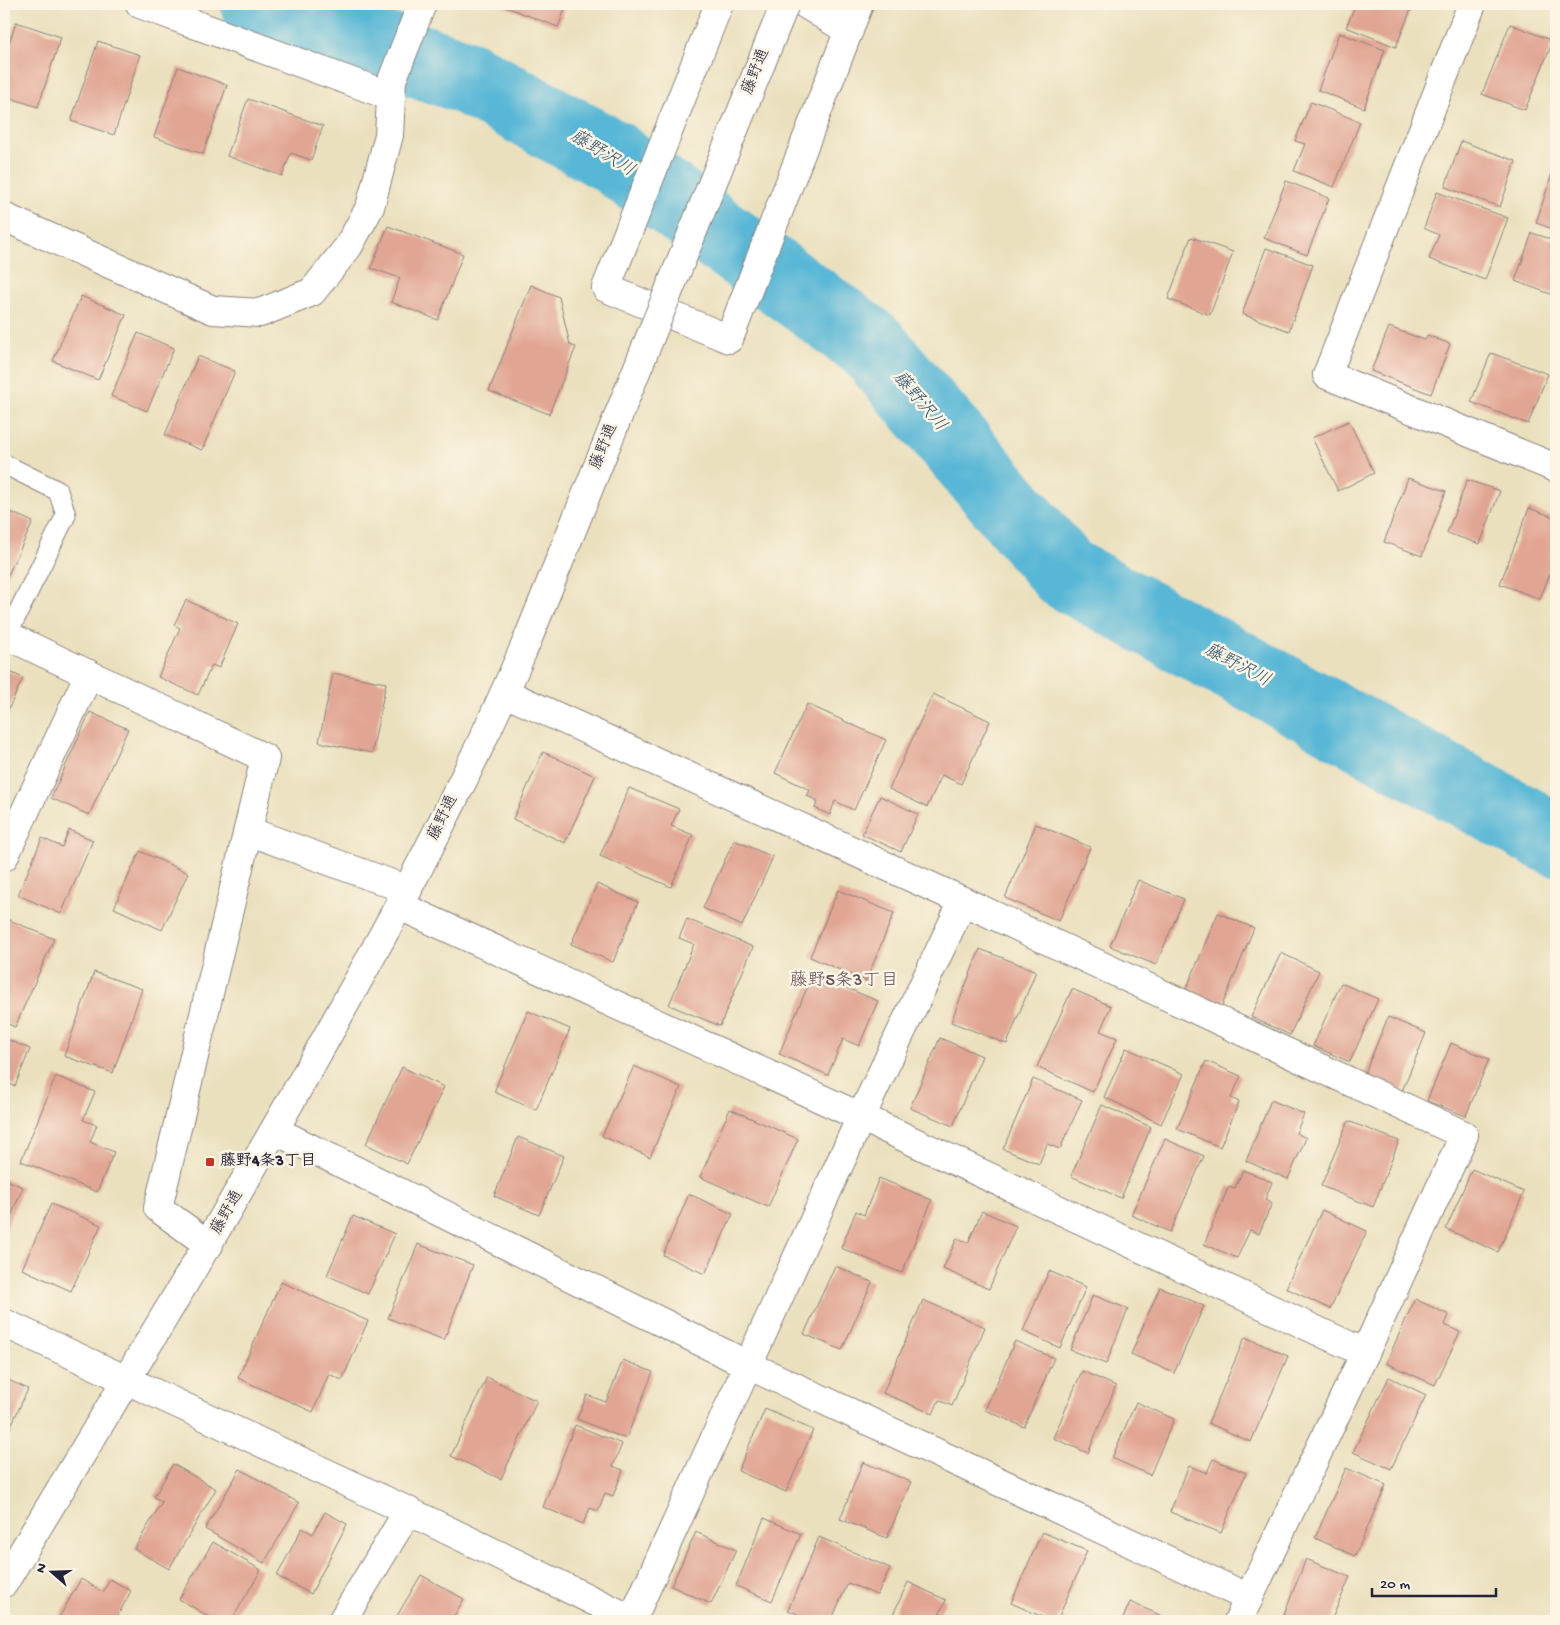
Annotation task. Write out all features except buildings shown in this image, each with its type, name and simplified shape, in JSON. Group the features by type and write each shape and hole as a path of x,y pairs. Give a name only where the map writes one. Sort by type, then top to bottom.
{"street":[{"path":"140,4 391,88"},
{"path":"719,4 606,288 729,339 859,4"},
{"name":"藤野通","path":"4,1583 276,1131 404,898 505,693 785,4"},
{"path":"805,4 849,31"},
{"path":"1472,4 1327,375 1556,468"},
{"path":"4,217 213,310 260,313 312,292 348,247 370,207 389,134 391,88 418,14"},
{"path":"6,635 265,758 158,1208 209,1245"},
{"path":"4,857 89,674"},
{"path":"276,1131 1244,1610 1365,1353 1464,1135 962,901 505,693"},
{"path":"248,831 404,898 861,1117 1365,1353"},
{"path":"4,1323 408,1511 587,1611 634,1621 748,1365 962,901"},
{"path":"342,1621 408,1511"}],"lane":[{"path":"4,464 58,491 66,515 6,635"}],"waterway":[{"name":"藤野沢川","path":"257,4 468,78 611,156 871,345 1065,573 1556,839"}],"place":[{"name":"藤野4条3丁目","path":"210,1162"}],"district":[{"name":"藤野5条3丁目","path":"844,981"}]}
